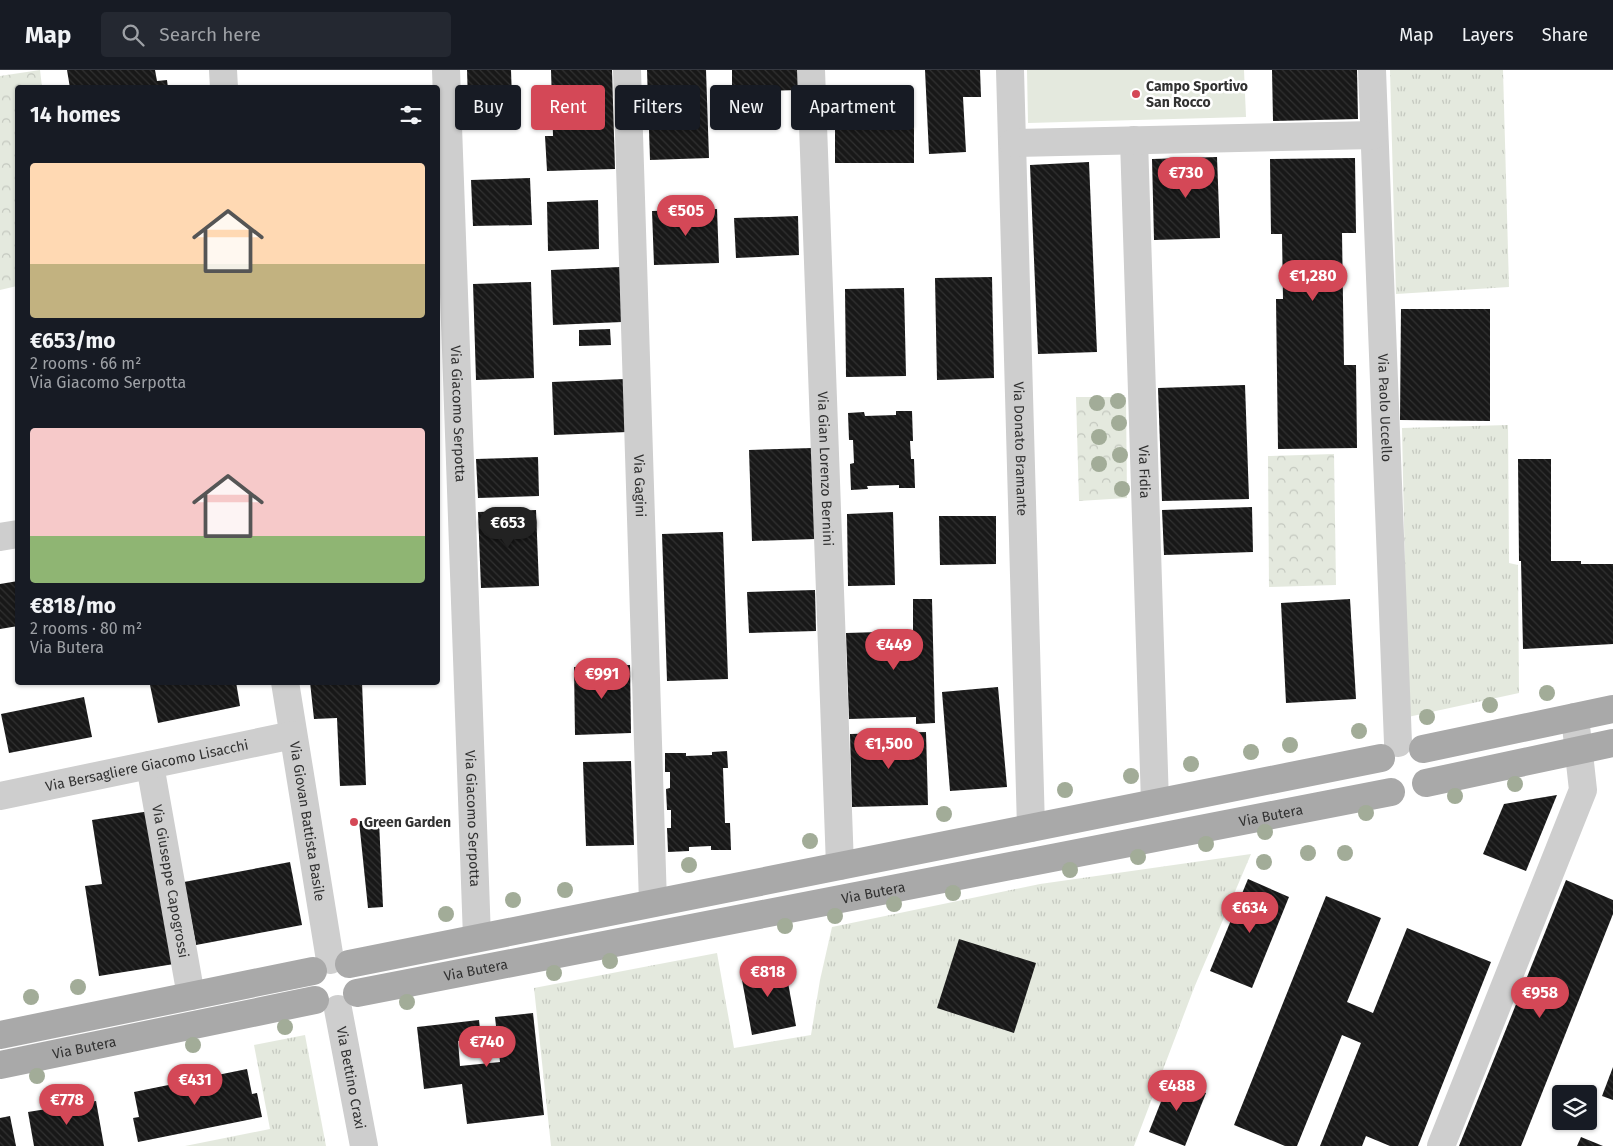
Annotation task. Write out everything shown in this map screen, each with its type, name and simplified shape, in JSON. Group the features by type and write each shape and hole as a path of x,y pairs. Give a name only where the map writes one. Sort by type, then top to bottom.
{"main road":[{"path":"0,1035 331,965 477,938 1031,828 1400,750 1613,709"},
{"path":"1426,783 1613,743"},
{"path":"1400,750 1429,757 1430,775 1422,790 1414,794 1398,795 1391,792 1385,787 1381,779 1379,772 1400,750"},
{"name":"Via Butera","path":"0,1065 1391,792"},
{"path":"331,965 356,973 359,982 337,1000 311,991 310,981 331,965"}],"street":[{"path":"224,70 224,85"},
{"name":"Via Giacomo Serpotta","path":"446,70 477,938"},
{"name":"Via Gagini","path":"627,70 652,903"},
{"name":"Via Gian Lorenzo Bernini","path":"811,70 840,866"},
{"name":"Via Donato Bramante","path":"1010,70 1031,828"},
{"name":"Via Paolo Uccello","path":"1372,70 1400,750"},
{"path":"1012,143 1374,134"},
{"name":"Via Fidia","path":"1134,140 1155,803"},
{"path":"0,537 15,534"},
{"name":"Via Giovan Battista Basile","path":"285,685 331,965"},
{"path":"1441,1146 1583,790 1575,717"},
{"name":"Via Bersagliere Giacomo Lisacchi","path":"0,796 293,735"},
{"name":"Via Giuseppe Capogrossi","path":"150,765 191,996"},
{"name":"Via Bettino Craxi","path":"337,1000 364,1146"}],"green space":[{"path":"40,70 42,85 15,85 15,286 0,290 0,76"},
{"name":"Campo Sportivo San Rocco","path":"1027,70 1244,70 1246,117 1028,123"},
{"path":"1390,70 1503,70 1509,287 1396,294"},
{"path":"1076,397 1126,397 1127,498 1079,501"},
{"path":"1508,425 1509,563 1518,565 1519,693 1408,717 1402,428"},
{"path":"1334,454 1336,585 1269,587 1268,456"},
{"path":"1251,854 1194,988 1134,1146 551,1146 534,988 717,953 734,1048 811,1035 820,980 832,927 1040,884"},
{"path":"305,1035 326,1146 185,1146 270,1129 254,1045"}],"building":[{"path":"67,70 155,70 157,81 167,80 168,85 70,85"},
{"path":"467,70 511,70 512,85 468,85"},
{"path":"551,70 612,70 615,169 547,171 545,136 553,136 553,130 605,130 605,85 551,85"},
{"path":"647,70 706,70 709,158 650,160 649,130 700,130 700,85 648,85"},
{"path":"732,70 798,70 799,85 791,85 791,90 781,91 781,85 732,85"},
{"path":"925,70 980,70 981,97 963,97 966,152 929,154"},
{"path":"1272,70 1357,70 1358,119 1273,121"},
{"path":"835,130 914,130 914,163 835,163"},
{"path":"1217,157 1220,238 1154,240 1152,159"},
{"path":"1355,158 1356,233 1342,233 1344,365 1356,365 1357,448 1278,449 1276,299 1283,299 1282,234 1271,234 1270,159"},
{"path":"1089,162 1097,352 1038,354 1030,165"},
{"path":"530,178 532,225 473,226 471,180"},
{"path":"598,200 599,249 548,251 547,202"},
{"path":"717,209 719,263 654,265 652,211"},
{"path":"798,216 799,255 736,258 734,218"},
{"path":"620,267 622,322 553,325 551,270"},
{"path":"992,277 994,378 937,380 935,278"},
{"path":"531,282 534,378 476,380 473,284"},
{"path":"904,288 906,376 846,377 845,289"},
{"path":"1401,309 1490,309 1490,421 1400,420"},
{"path":"610,329 611,345 579,346 579,330"},
{"path":"625,379 627,432 554,435 552,382"},
{"path":"1245,385 1249,499 1162,501 1158,388"},
{"path":"896,411 912,411 913,441 910,441 911,459 914,459 915,488 899,488 899,485 867,486 868,489 851,490 850,464 854,463 853,440 849,440 848,413 864,412 865,416 896,415"},
{"path":"812,448 815,539 752,541 749,450"},
{"path":"538,457 539,496 478,498 476,459"},
{"path":"1518,459 1551,459 1551,561 1581,561 1581,564 1613,564 1613,644 1523,649 1521,561 1519,561"},
{"path":"1252,507 1253,552 1164,555 1162,510"},
{"path":"536,510 539,586 481,588 478,512"},
{"path":"893,512 895,585 848,586 847,514"},
{"path":"939,516 996,516 996,564 940,565"},
{"path":"723,532 728,679 667,681 662,534"},
{"path":"15,582 15,626 0,629 0,584"},
{"path":"815,590 816,631 749,633 747,592"},
{"path":"913,599 932,599 935,723 916,724 916,717 849,719 846,633 913,631"},
{"path":"1350,599 1356,699 1286,703 1281,603"},
{"path":"630,665 631,733 575,735 574,667"},
{"path":"150,685 236,685 240,706 158,723"},
{"path":"310,685 362,685 366,785 340,786 337,718 314,719"},
{"path":"998,687 1007,787 950,791 942,692"},
{"path":"84,697 92,737 9,753 1,714"},
{"path":"926,732 928,805 852,807 850,734"},
{"path":"727,751 728,768 723,768 725,823 730,823 731,850 711,850 711,846 689,847 689,851 668,852 667,828 671,828 671,810 667,810 666,789 670,788 670,772 665,772 665,753 686,753 686,756 712,755 712,752"},
{"path":"631,761 634,845 586,846 583,762"},
{"path":"1557,795 1526,871 1483,854 1504,804"},
{"path":"150,811 174,964 99,976 85,886 102,884 92,820"},
{"path":"359,821 379,821 383,907 368,908"},
{"path":"290,862 302,925 196,945 184,882"},
{"path":"1248,879 1289,897 1252,988 1210,971"},
{"path":"1566,880 1613,900 1613,914 1521,1146 1459,1146"},
{"path":"1326,896 1381,918 1347,1002 1373,1013 1407,928 1491,962 1418,1146 1390,1146 1366,1136 1362,1146 1320,1146 1361,1043 1342,1035 1297,1146 1285,1146 1234,1125"},
{"path":"959,939 1036,963 1014,1033 937,1008"},
{"path":"784,961 796,1026 752,1035 740,969"},
{"path":"533,1013 544,1115 467,1124 462,1084 424,1089 417,1027 479,1020 481,1038 458,1041 460,1066 500,1062 495,1017"},
{"path":"1613,1067 1613,1100 1602,1096"},
{"path":"247,1069 252,1094 257,1093 262,1117 138,1142 133,1118 139,1117 134,1092"},
{"path":"1170,1079 1206,1093 1185,1146 1149,1132"},
{"path":"96,1101 104,1146 34,1146 28,1112"},
{"path":"10,1116 16,1146 0,1146 0,1118"},
{"path":"1581,1137 1603,1146 1577,1146"}],"place":[{"name":"Campo Sportivo San Rocco","path":"1136,94"},
{"name":"Green Garden","path":"354,822"}]}
